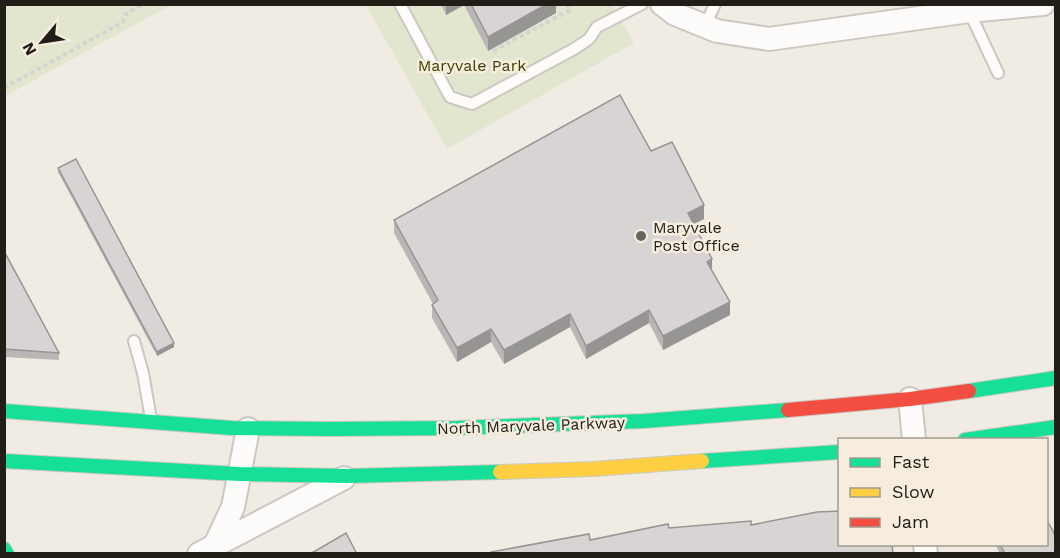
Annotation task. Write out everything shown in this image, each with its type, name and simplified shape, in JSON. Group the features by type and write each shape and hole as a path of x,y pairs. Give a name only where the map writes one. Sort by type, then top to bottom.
{"street":[{"path":"662,4 675,14 717,31 769,39 966,8 1043,4"},
{"name":"North Maryvale Parkway","path":"4,411 248,429 456,428 644,421 910,399 1056,378"},
{"path":"910,399 914,438"},
{"path":"979,438 1056,427"},
{"path":"207,549 233,507 248,429"},
{"path":"4,461 239,474 347,476 593,469 838,452"},
{"path":"207,549 347,476"},
{"path":"4,549 7,554"}],"lane":[{"path":"400,4 450,97 472,104 574,49 589,39 597,27 642,4"},
{"path":"705,26 715,4"},
{"path":"966,8 998,73"},
{"path":"134,341 143,373 152,422"}],"path":[{"path":"4,88 123,22 126,14 143,4"},
{"path":"493,51 570,10 567,4"}],"green space":[{"path":"5,4 171,4 171,5 5,96"},
{"name":"Maryvale Park","path":"366,5 613,5 634,43 447,149"}],"building":[{"path":"471,4 547,4 488,37"},
{"path":"620,95 651,151 672,142 704,205 688,213 712,259 707,262 730,302 663,336 649,310 586,346 570,314 504,350 491,329 457,348 432,305 438,300 394,220"},
{"path":"76,159 174,343 157,352 58,168"},
{"path":"4,251 59,353 4,349"},
{"path":"838,511 838,546 892,546 893,554 492,554 491,552 589,534 590,540 668,524 669,528 751,521 751,525 817,512"},
{"path":"1048,522 1056,537 1056,554 1005,554 1001,546 1048,546"},
{"path":"346,533 357,554 310,554"}],"traffic: fast":[{"path":"969,391 1056,378"},
{"path":"4,411 232,428 329,429 456,428 644,421 788,410"},
{"path":"979,438 1056,427"},
{"path":"702,461 838,452"},
{"path":"4,461 239,474 347,476 500,472"},
{"path":"4,549 7,554"}],"traffic: slow":[{"path":"500,472 593,469 702,461"}],"traffic: jam":[{"path":"788,410 969,391"}],"place":[{"name":"Maryvale Post Office","path":"641,236"}]}
